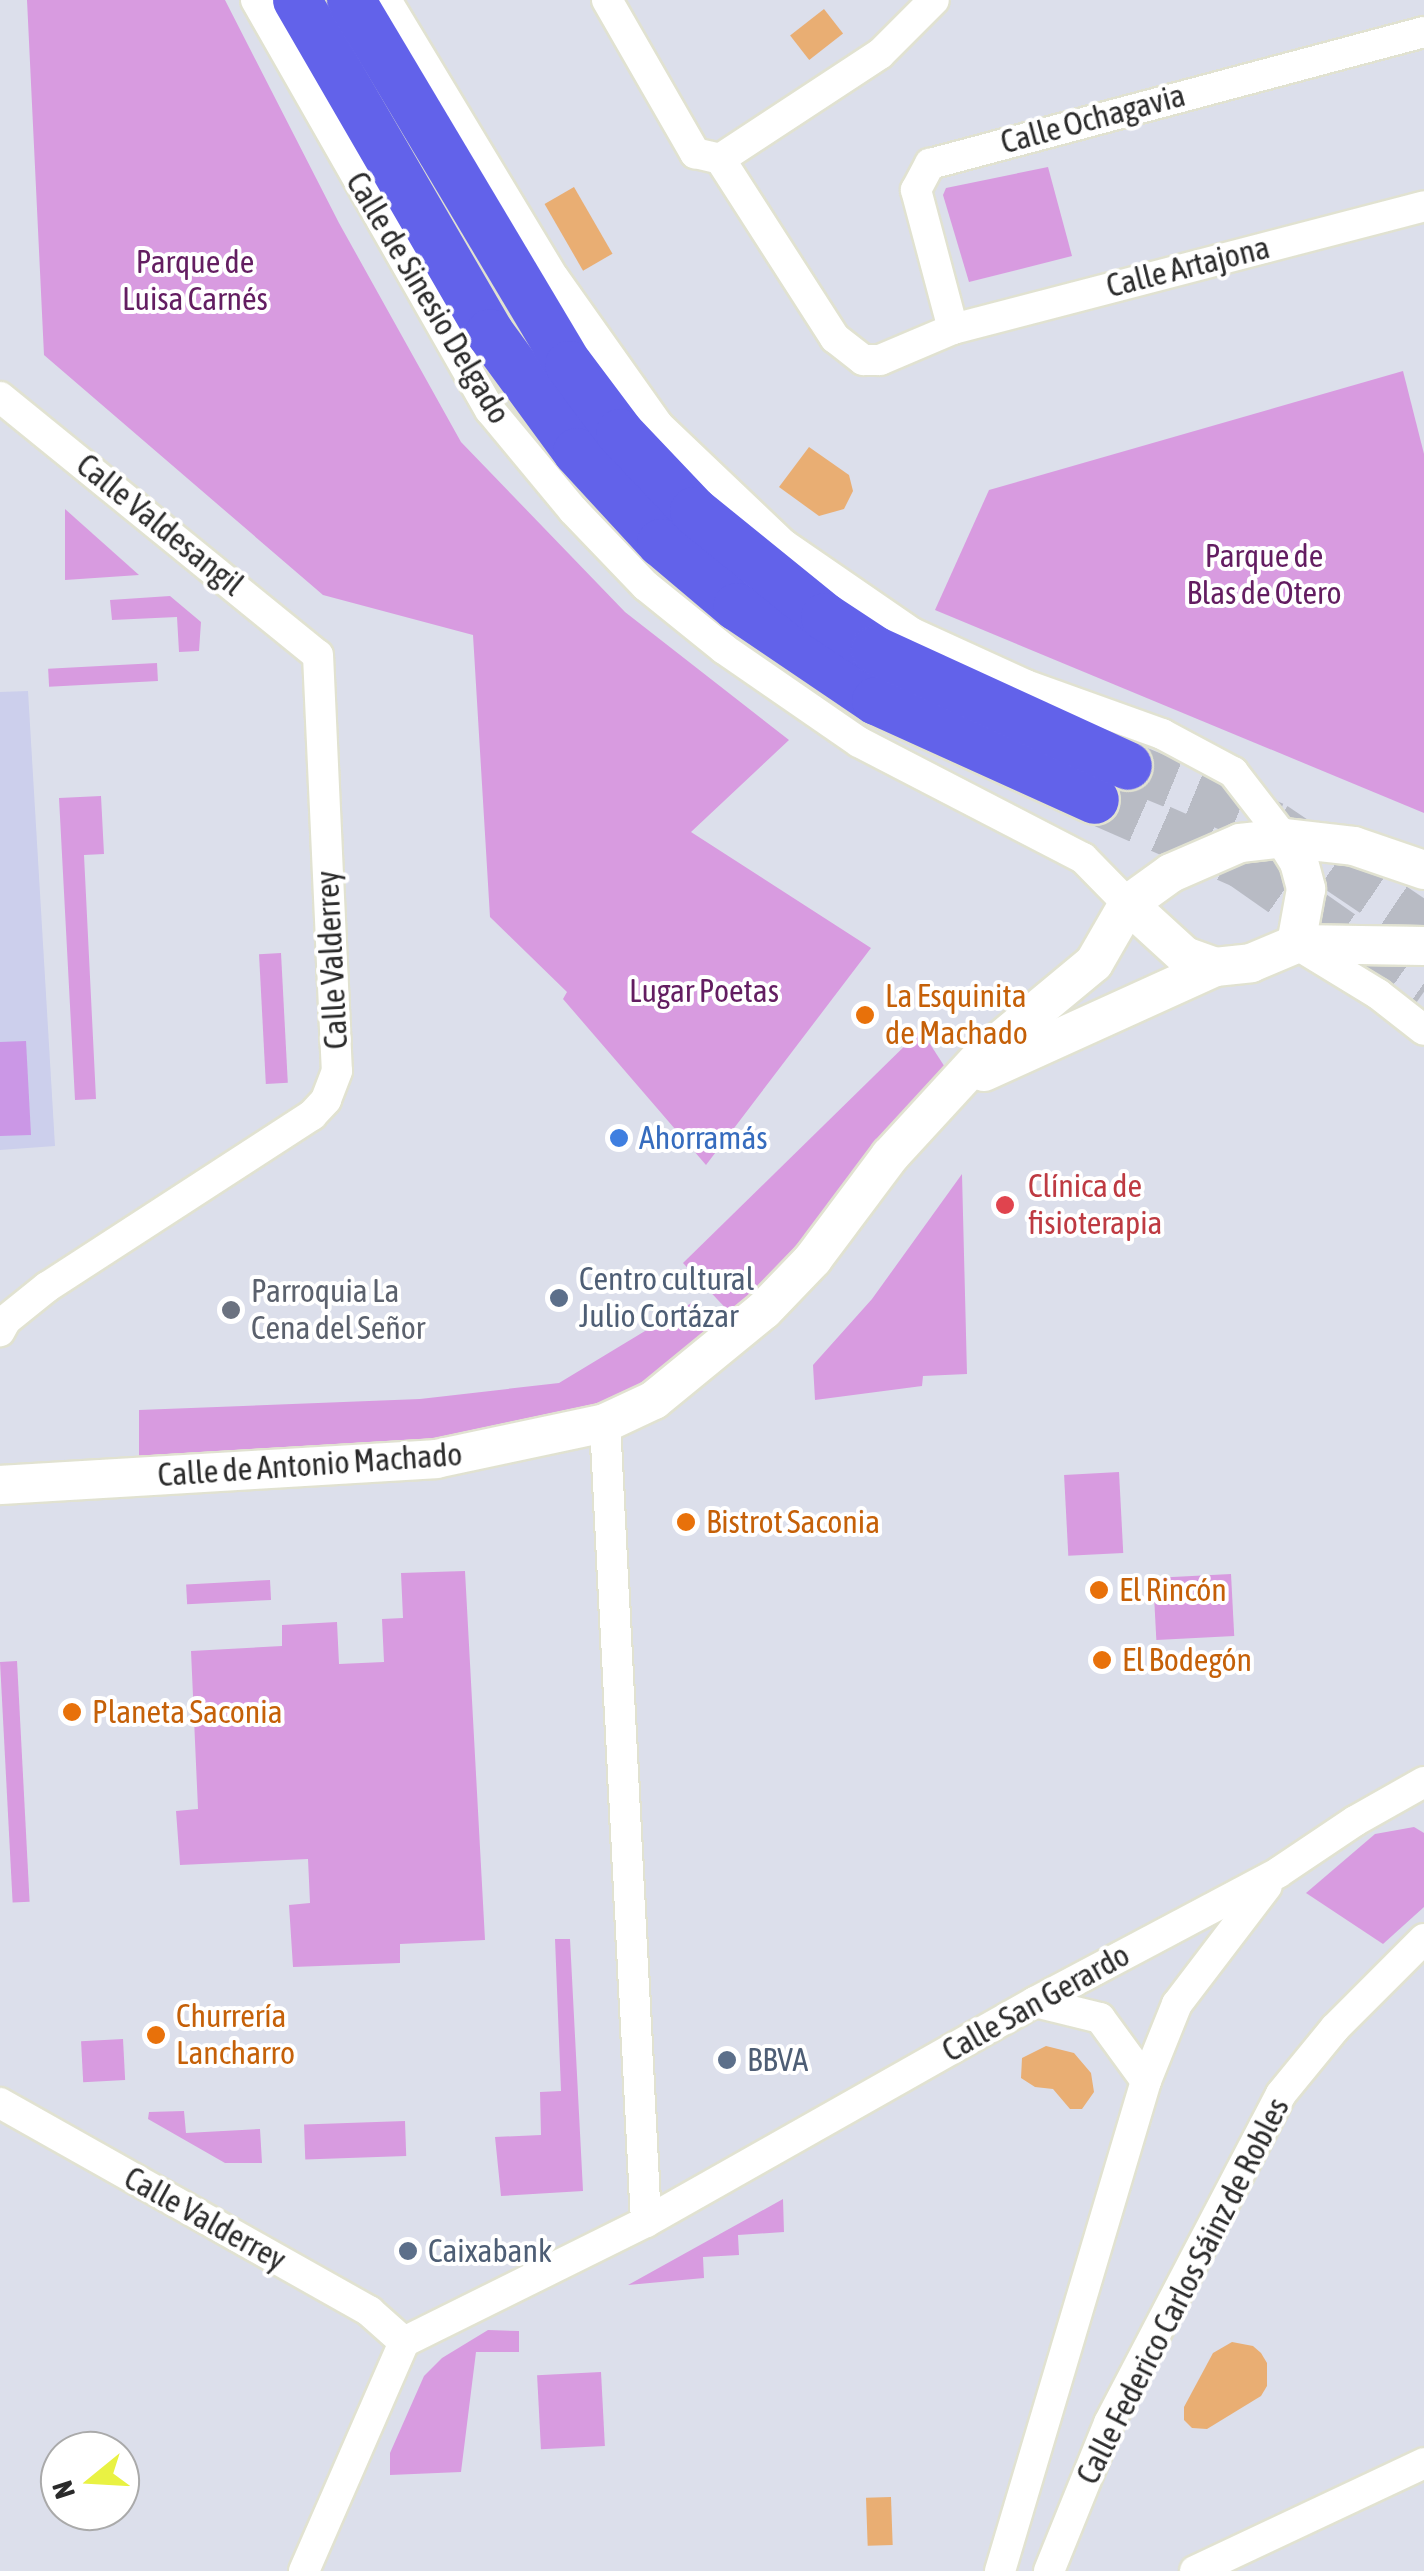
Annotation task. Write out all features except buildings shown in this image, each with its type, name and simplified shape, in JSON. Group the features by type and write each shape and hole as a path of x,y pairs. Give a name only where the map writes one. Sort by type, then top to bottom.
{"main road":[{"name":"Calle de Sinesio Delgado","path":"297,0 490,333 577,452 661,543 737,607 876,700 1094,800"},
{"path":"351,0 568,364 620,433 694,511 824,617 876,650 1128,766"}],"street":[{"name":"Calle de Sinesio Delgado","path":"256,0 490,410 573,510 646,586 724,649 859,742 1083,858 1128,904"},
{"path":"386,0 554,278 658,425 783,544 912,633 1026,685 1162,734 1233,772 1299,862 1306,888 1296,944 1378,994 1424,1030"},
{"path":"606,0 695,153 720,159 880,54 934,0"},
{"name":"Calle Ochagavia","path":"952,328 916,190 930,164 1424,32"},
{"name":"Calle Artajona","path":"720,159 849,352 863,360 880,360 952,328 1424,206"},
{"name":"Calle Valdesangil","path":"0,397 318,656"},
{"name":"Calle Valderrey","path":"0,1331 6,1320 47,1287 312,1115 333,1087 338,1071 318,656"},
{"name":"Calle de Antonio Machado","path":"0,1485 436,1460 605,1422 654,1400 764,1310 813,1260 890,1156 983,1055 1094,963 1128,904 1192,860 1240,843 1284,838 1354,846 1424,870"},
{"path":"1128,904 1186,956 1215,967"},
{"name":"Calle de Antonio Machado","path":"954,1086 1215,967 1250,963 1296,944 1424,946"},
{"path":"605,1422 646,2222"},
{"name":"Calle San Gerardo","path":"414,2339 646,2222 1035,2002 1279,1872 1355,1821 1424,1782"},
{"name":"Calle Federico Carlos Sáinz de Robles","path":"1000,2571 1146,2081 1177,2004 1220,1942 1279,1872"},
{"name":"Calle Federico Carlos Sáinz de Robles","path":"1048,2571 1109,2422 1281,2094 1335,2028 1424,1939"},
{"path":"1035,2002 1100,2018 1146,2081"},
{"name":"Calle Valderrey","path":"0,2103 414,2339"},
{"path":"304,2571 414,2339"},
{"path":"1195,2571 1424,2464"}],"shaded area":[{"path":"824,9 843,33 809,60 790,35"},
{"path":"574,187 612,254 583,271 545,204"},
{"path":"809,447 849,475 853,491 844,509 819,516 779,487"},
{"path":"28,691 55,1146 0,1150 0,692"},
{"path":"26,1041 31,1135 0,1136 0,1042"},
{"path":"1046,2046 1074,2053 1091,2073 1094,2092 1082,2109 1070,2109 1053,2089 1035,2087 1021,2078 1022,2058"},
{"path":"1232,2342 1253,2346 1261,2353 1267,2363 1267,2386 1261,2396 1207,2429 1192,2428 1184,2420 1184,2407 1213,2353"},
{"path":"891,2497 893,2545 868,2546 866,2498"}],"green space":[{"name":"Parque de Luisa Carnés","path":"27,0 225,0 339,223 461,442 625,612 789,740 691,832 871,948 706,1165 563,999 567,992 490,917 473,635 323,595 44,355"},
{"path":"1048,167 1072,256 969,282 943,195 946,188"},
{"name":"Parque de Blas de Otero","path":"1403,371 1424,454 1424,813 935,610 989,490"},
{"path":"65,509 139,575 65,580"},
{"path":"170,596 201,622 199,651 179,652 177,617 112,620 110,600"},
{"path":"157,663 158,681 49,687 48,669"},
{"path":"101,796 104,854 84,855 96,1099 75,1100 59,798"},
{"path":"281,953 288,1083 266,1084 259,954"},
{"path":"921,1030 950,1075 759,1297 734,1317 683,1263"},
{"path":"962,1174 967,1374 923,1376 922,1386 815,1400 813,1365 872,1299"},
{"path":"693,1302 725,1335 606,1415 439,1450 139,1470 139,1410 420,1399 559,1383"},
{"path":"1119,1472 1123,1553 1068,1556 1064,1475"},
{"path":"465,1571 485,1940 400,1944 400,1963 293,1967 289,1905 310,1903 308,1859 180,1865 176,1811 198,1809 191,1651 282,1646 282,1625 337,1622 339,1664 384,1662 382,1619 403,1618 401,1573"},
{"path":"1231,1574 1234,1636 1156,1640 1153,1578"},
{"path":"270,1580 271,1600 187,1604 186,1584"},
{"path":"17,1661 30,1902 13,1903 0,1662"},
{"path":"1414,1827 1424,1833 1424,1907 1383,1944 1306,1893 1375,1834"},
{"path":"555,1939 570,1939 583,2191 501,2196 495,2137 541,2135 540,2092 561,2091"},
{"path":"123,2039 125,2080 83,2082 81,2041"},
{"path":"184,2111 186,2133 260,2129 262,2163 225,2163 148,2119 149,2112"},
{"path":"405,2121 406,2156 305,2160 304,2125"},
{"path":"783,2199 784,2232 738,2235 739,2255 703,2257 704,2278 628,2285"},
{"path":"488,2330 519,2331 519,2352 476,2352 461,2472 390,2475 390,2453 424,2376 442,2358"},
{"path":"601,2372 605,2446 541,2449 537,2375"}],"tunnel":[{"path":"1128,766 1274,826 1424,927"},
{"path":"1095,800 1243,865 1424,992"}],"place":[{"name":"La Esquinita de Machado","path":"865,1015"},
{"name":"Ahorramás","path":"619,1138"},
{"name":"Clínica de fisioterapia","path":"1005,1205"},
{"name":"Centro cultural Julio Cortázar","path":"559,1298"},
{"name":"Parroquia La Cena del Señor","path":"231,1310"},
{"name":"Bistrot Saconia","path":"686,1522"},
{"name":"El Rincón","path":"1099,1590"},
{"name":"El Bodegón","path":"1102,1660"},
{"name":"Planeta Saconia","path":"72,1712"},
{"name":"Churrería Lancharro","path":"156,2035"},
{"name":"BBVA","path":"727,2060"},
{"name":"Caixabank","path":"408,2251"}],"park label":[{"name":"Lugar Poetas","path":"704,991"}]}
